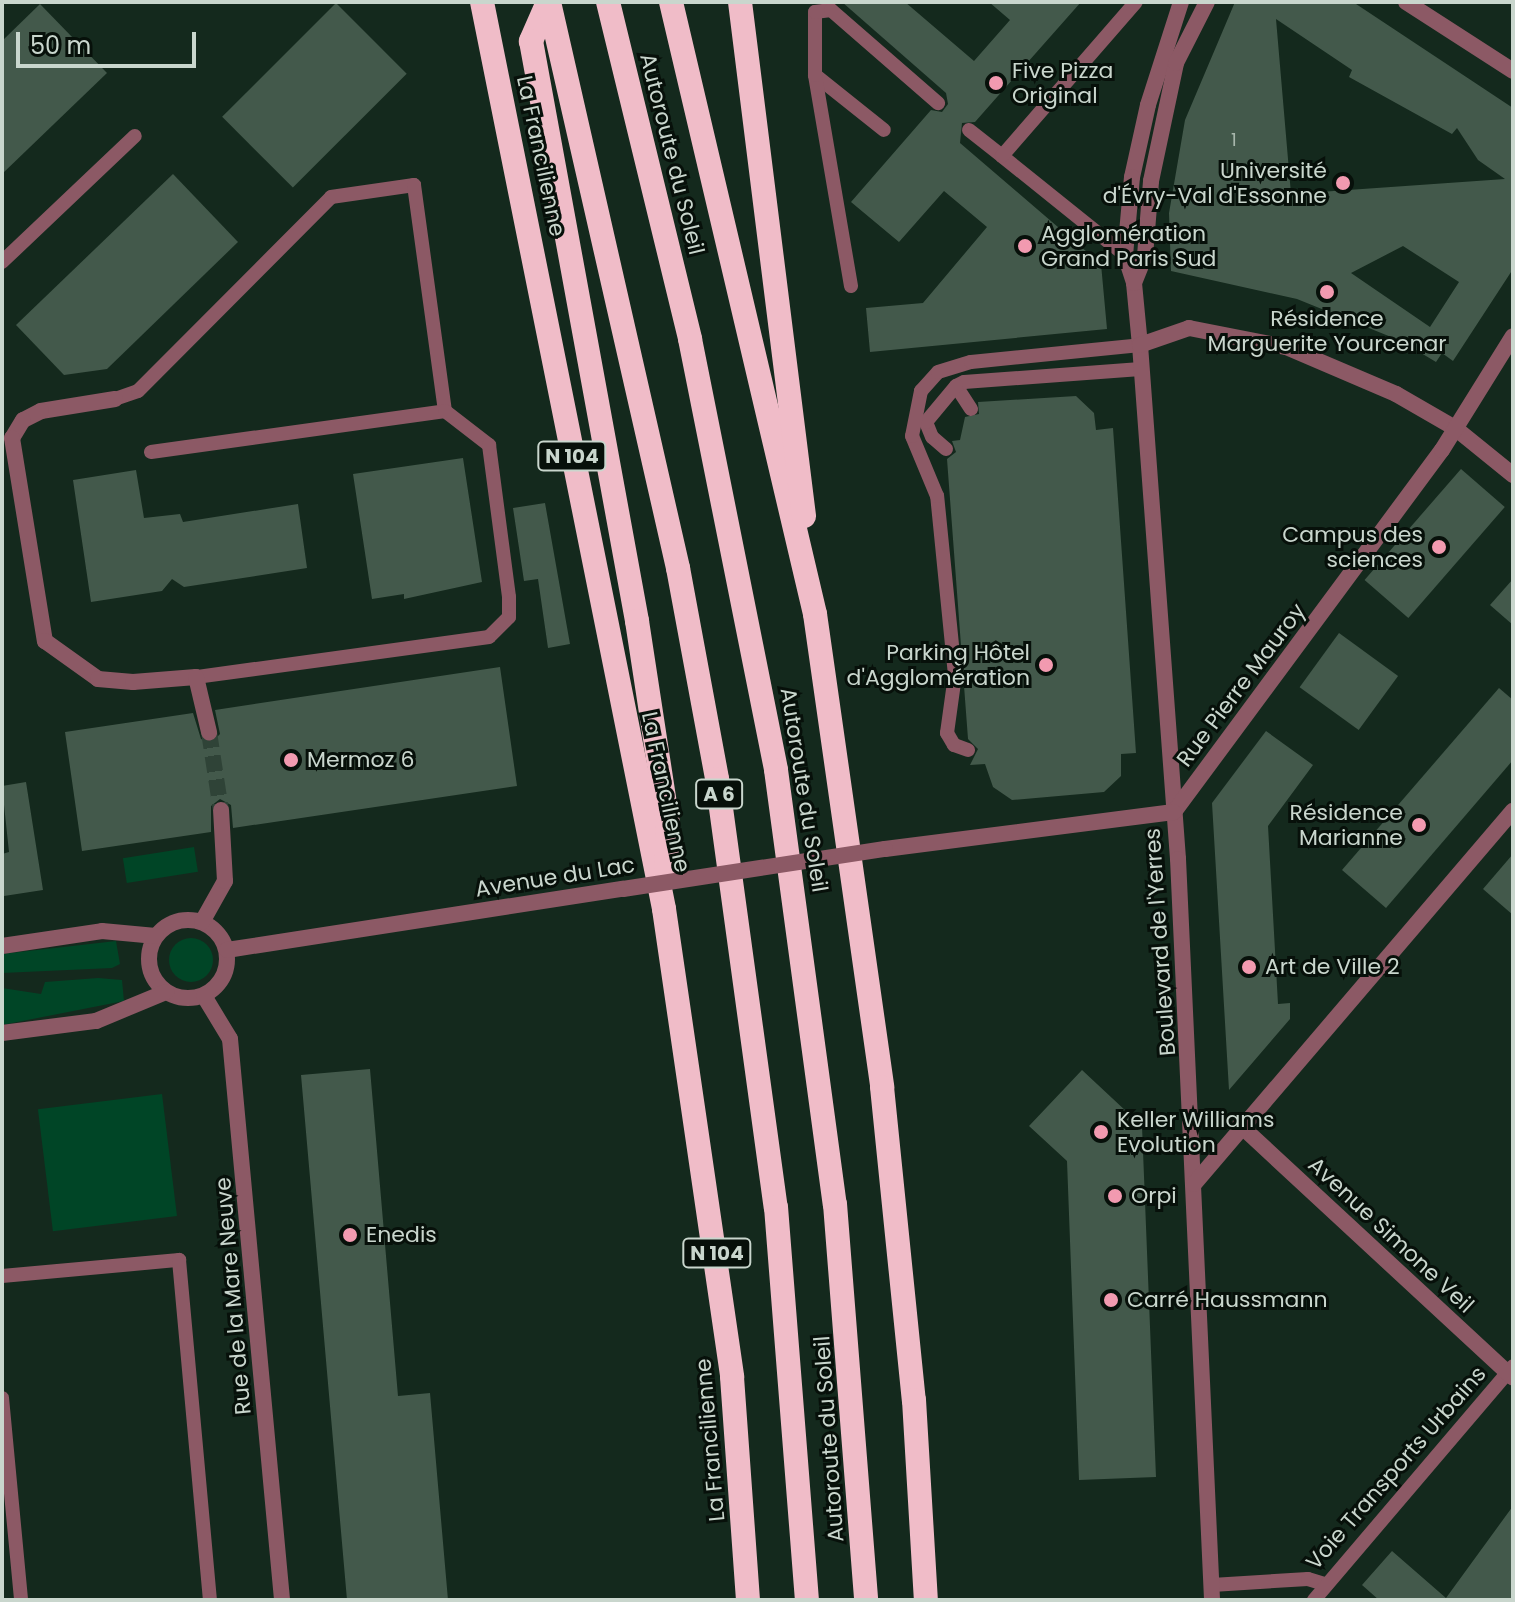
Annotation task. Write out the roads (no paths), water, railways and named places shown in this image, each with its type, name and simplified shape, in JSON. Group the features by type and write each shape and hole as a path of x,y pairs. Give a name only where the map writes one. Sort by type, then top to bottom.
{"highway":[{"name":"La Francilienne","path":"482,2 664,909 725,1315 748,1600"},
{"path":"549,2 531,41 646,683 668,824 664,909"},
{"name":"Autoroute du Soleil","path":"549,2 668,522 717,779 776,1207 807,1600"},
{"name":"Autoroute du Soleil","path":"608,2 731,529 776,770 835,1204 866,1600"},
{"path":"619,2 633,102"},
{"path":"671,2 815,614"},
{"path":"740,2 815,614 887,1132 914,1400 926,1600"}],"street":[{"name":"Boulevard de l'Yerres","path":"1181,2 1159,59 1138,148 1125,255 1134,283 1140,345 1174,812 1212,1592"},
{"path":"1164,111 1169,60 1195,2"},
{"name":"Boulevard de l'Yerres","path":"1134,283 1145,256 1151,181 1176,63 1207,2"},
{"path":"1406,2 1513,71"},
{"path":"1140,345 1189,328 1286,347 1369,380 1455,428 1513,475"},
{"name":"Rue Pierre Mauroy","path":"1174,812 1455,428 1513,336"},
{"path":"115,399 41,411 23,420 12,438 45,641 98,679 133,682 196,677 209,732"},
{"path":"202,922 225,881 221,810"},
{"path":"1194,1184 1240,1125 1513,811"},
{"name":"Avenue du Lac","path":"227,950 885,849 1174,812"},
{"path":"175,922 202,922 221,936 227,950 225,976 204,996 191,999 166,992 156,983 148,962 156,936 175,922"},
{"path":"2,946 102,931 156,936"},
{"path":"2,1033 96,1021 166,992"},
{"name":"Rue de la Mare Neuve","path":"204,996 230,1039 282,1600"},
{"name":"Avenue Simone Veil","path":"1240,1125 1511,1372"}],"lane":[{"path":"1002,156 1136,2"},
{"path":"851,286 815,75 812,19 823,9 938,103"},
{"path":"815,75 884,130"},
{"path":"969,130 1125,255"},
{"path":"2,262 135,136"},
{"path":"115,399 138,391 331,197 414,185 445,411 489,445 509,617 489,637 196,677"},
{"path":"968,750 954,745 947,733 955,675 937,496 912,436 921,391 938,372 971,362 1140,345"},
{"path":"946,449 932,437 926,422 956,386 1141,369"},
{"path":"956,386 971,409"},
{"path":"151,452 445,411"},
{"path":"2,1276 179,1260 210,1600"},
{"name":"Voie Transports Urbains","path":"1314,1600 1324,1584 1511,1372"},
{"path":"2,1398 21,1600"},
{"path":"1212,1592 1308,1579 1324,1584"}],"tunnel":[{"path":"209,732 221,810"}],"place":[{"name":"Five Pizza Original","path":"996,83"},
{"name":"Université d'Évry-Val d'Essonne","path":"1343,183"},
{"name":"Agglomération Grand Paris Sud","path":"1025,246"},
{"name":"Résidence Marguerite Yourcenar","path":"1327,292"},
{"name":"Campus des sciences","path":"1439,547"},
{"name":"Parking Hôtel d'Agglomération","path":"1046,665"},
{"name":"Mermoz 6","path":"291,760"},
{"name":"Résidence Marianne","path":"1419,825"},
{"name":"Art de Ville 2","path":"1249,967"},
{"name":"Keller Williams Evolution","path":"1101,1132"},
{"name":"Orpi","path":"1115,1196"},
{"name":"Enedis","path":"350,1235"},
{"name":"Carré Haussmann","path":"1111,1300"}]}
